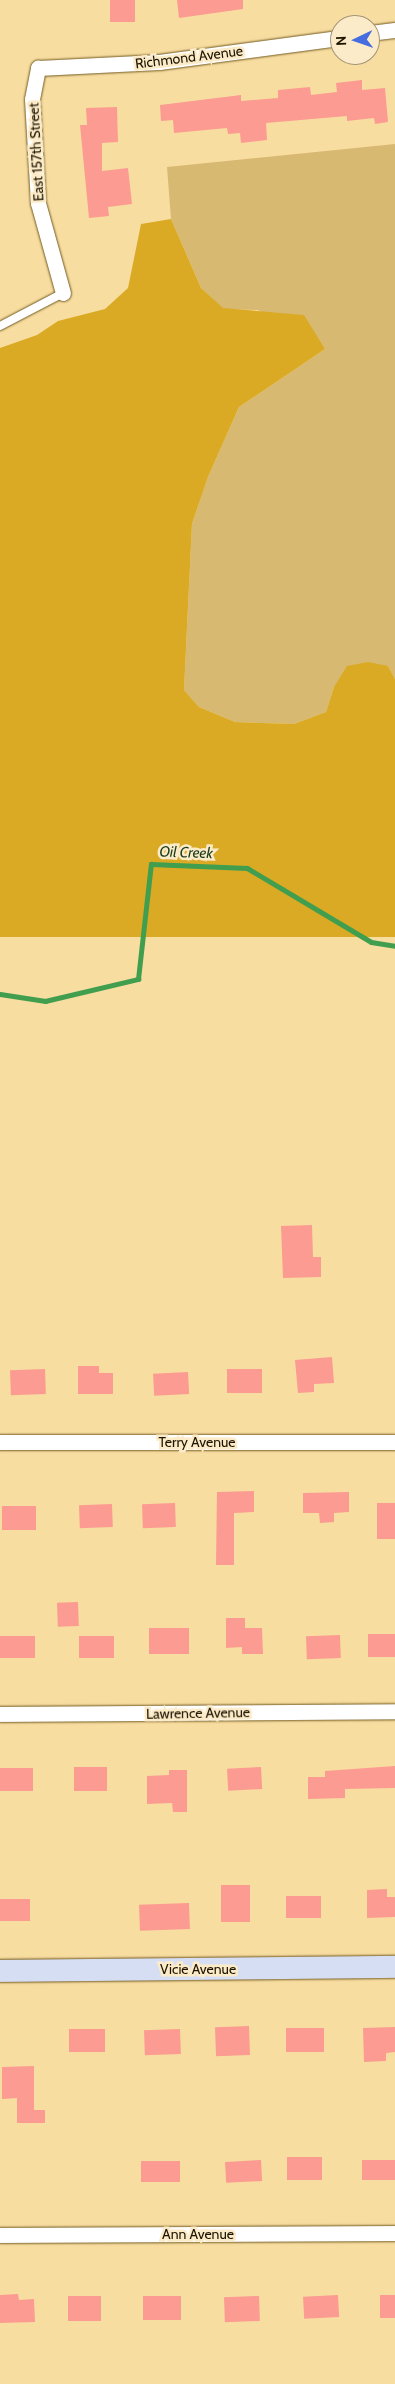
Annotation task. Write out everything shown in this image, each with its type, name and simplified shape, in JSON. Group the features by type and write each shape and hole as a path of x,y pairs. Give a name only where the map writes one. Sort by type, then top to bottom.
{"street":[{"path":"380,32 395,30"},
{"name":"Richmond Avenue","path":"38,68 159,62 330,39"},
{"name":"East 157th Street","path":"38,68 32,100 38,203 63,293"},
{"name":"Terry Avenue","path":"0,1442 395,1442"},
{"name":"Lawrence Avenue","path":"0,1714 395,1711"},
{"name":"Vicie Avenue","path":"0,1970 395,1967"},
{"name":"Ann Avenue","path":"0,2235 395,2233"}],"lane":[{"path":"0,326 63,293"}],"shaded area":[{"path":"395,144 395,679 388,666 334,687 326,712 294,724 235,722 199,707 184,690 192,524 208,477 239,407 325,349 258,310 223,309 201,288 171,219 167,167"},
{"path":"171,219 201,288 223,308 304,315 325,349 239,407 208,477 192,524 184,690 199,707 235,722 294,724 326,712 334,687 347,666 368,662 388,666 395,679 395,937 0,937 0,348 37,335 58,321 105,309 128,288 141,224"}],"building":[{"path":"110,0 135,0 135,22 110,22"},
{"path":"177,0 243,0 243,9 179,18"},
{"path":"362,80 362,90 385,88 388,122 375,124 374,118 347,121 347,116 266,123 267,140 241,143 240,133 228,134 227,128 174,133 173,120 161,121 160,105 241,95 241,101 278,98 278,90 310,87 311,95 337,92 336,83"},
{"path":"117,107 118,142 102,143 102,171 128,168 132,204 108,207 109,216 89,218 80,125 87,125 86,108"},
{"path":"312,1225 313,1257 321,1257 321,1277 283,1278 281,1226"},
{"path":"332,1357 334,1383 314,1384 314,1392 298,1393 295,1360"},
{"path":"78,1366 99,1366 99,1373 113,1373 113,1394 78,1394"},
{"path":"45,1369 46,1394 11,1395 10,1370"},
{"path":"227,1369 262,1369 262,1393 227,1393"},
{"path":"188,1372 189,1394 154,1396 153,1374"},
{"path":"254,1491 254,1512 234,1513 234,1565 216,1565 217,1492"},
{"path":"349,1492 349,1512 334,1513 334,1522 320,1523 319,1513 303,1513 303,1493"},
{"path":"175,1503 176,1527 143,1528 142,1504"},
{"path":"377,1503 395,1503 395,1539 377,1539"},
{"path":"112,1504 113,1527 80,1528 79,1505"},
{"path":"2,1506 36,1506 36,1530 2,1530"},
{"path":"78,1602 79,1626 58,1627 57,1603"},
{"path":"226,1618 245,1618 245,1628 262,1628 263,1654 242,1654 242,1647 226,1648"},
{"path":"149,1628 189,1628 189,1654 149,1654"},
{"path":"368,1634 395,1634 395,1657 368,1657"},
{"path":"340,1635 341,1658 307,1659 306,1636"},
{"path":"0,1636 35,1636 35,1658 0,1658"},
{"path":"79,1636 114,1636 114,1658 79,1658"},
{"path":"395,1766 395,1788 345,1789 345,1798 308,1799 308,1777 325,1777 325,1771"},
{"path":"74,1767 107,1767 107,1791 74,1791"},
{"path":"261,1767 262,1789 228,1791 227,1769"},
{"path":"0,1768 33,1768 33,1791 0,1791"},
{"path":"169,1770 187,1770 187,1812 173,1812 172,1803 147,1804 147,1776 169,1775"},
{"path":"221,1885 250,1885 250,1922 221,1922"},
{"path":"387,1889 387,1897 395,1897 395,1917 367,1918 367,1890"},
{"path":"286,1896 321,1896 321,1918 286,1918"},
{"path":"0,1899 30,1899 30,1921 0,1921"},
{"path":"189,1903 190,1929 140,1931 139,1905"},
{"path":"249,2026 250,2055 216,2056 215,2027"},
{"path":"395,2027 395,2052 386,2053 386,2061 364,2062 363,2028"},
{"path":"286,2028 324,2028 324,2052 286,2052"},
{"path":"69,2029 105,2029 105,2052 69,2052"},
{"path":"180,2029 181,2054 145,2055 144,2030"},
{"path":"34,2066 34,2110 45,2110 45,2123 17,2123 17,2098 2,2099 2,2067"},
{"path":"287,2157 322,2157 322,2180 287,2180"},
{"path":"261,2160 262,2181 226,2183 225,2162"},
{"path":"362,2160 395,2160 395,2180 362,2180"},
{"path":"141,2161 180,2161 180,2182 141,2182"},
{"path":"18,2294 19,2300 34,2299 35,2322 0,2323 0,2295"},
{"path":"338,2295 339,2317 304,2319 303,2297"},
{"path":"380,2295 395,2295 395,2318 380,2318"},
{"path":"68,2296 101,2296 101,2321 68,2321"},
{"path":"143,2296 181,2296 181,2320 143,2320"},
{"path":"259,2296 260,2321 225,2322 224,2297"}],"waterway":[{"name":"Oil Creek","path":"0,994 45,1001 138,979 151,864 247,868 371,942 395,946"}]}
